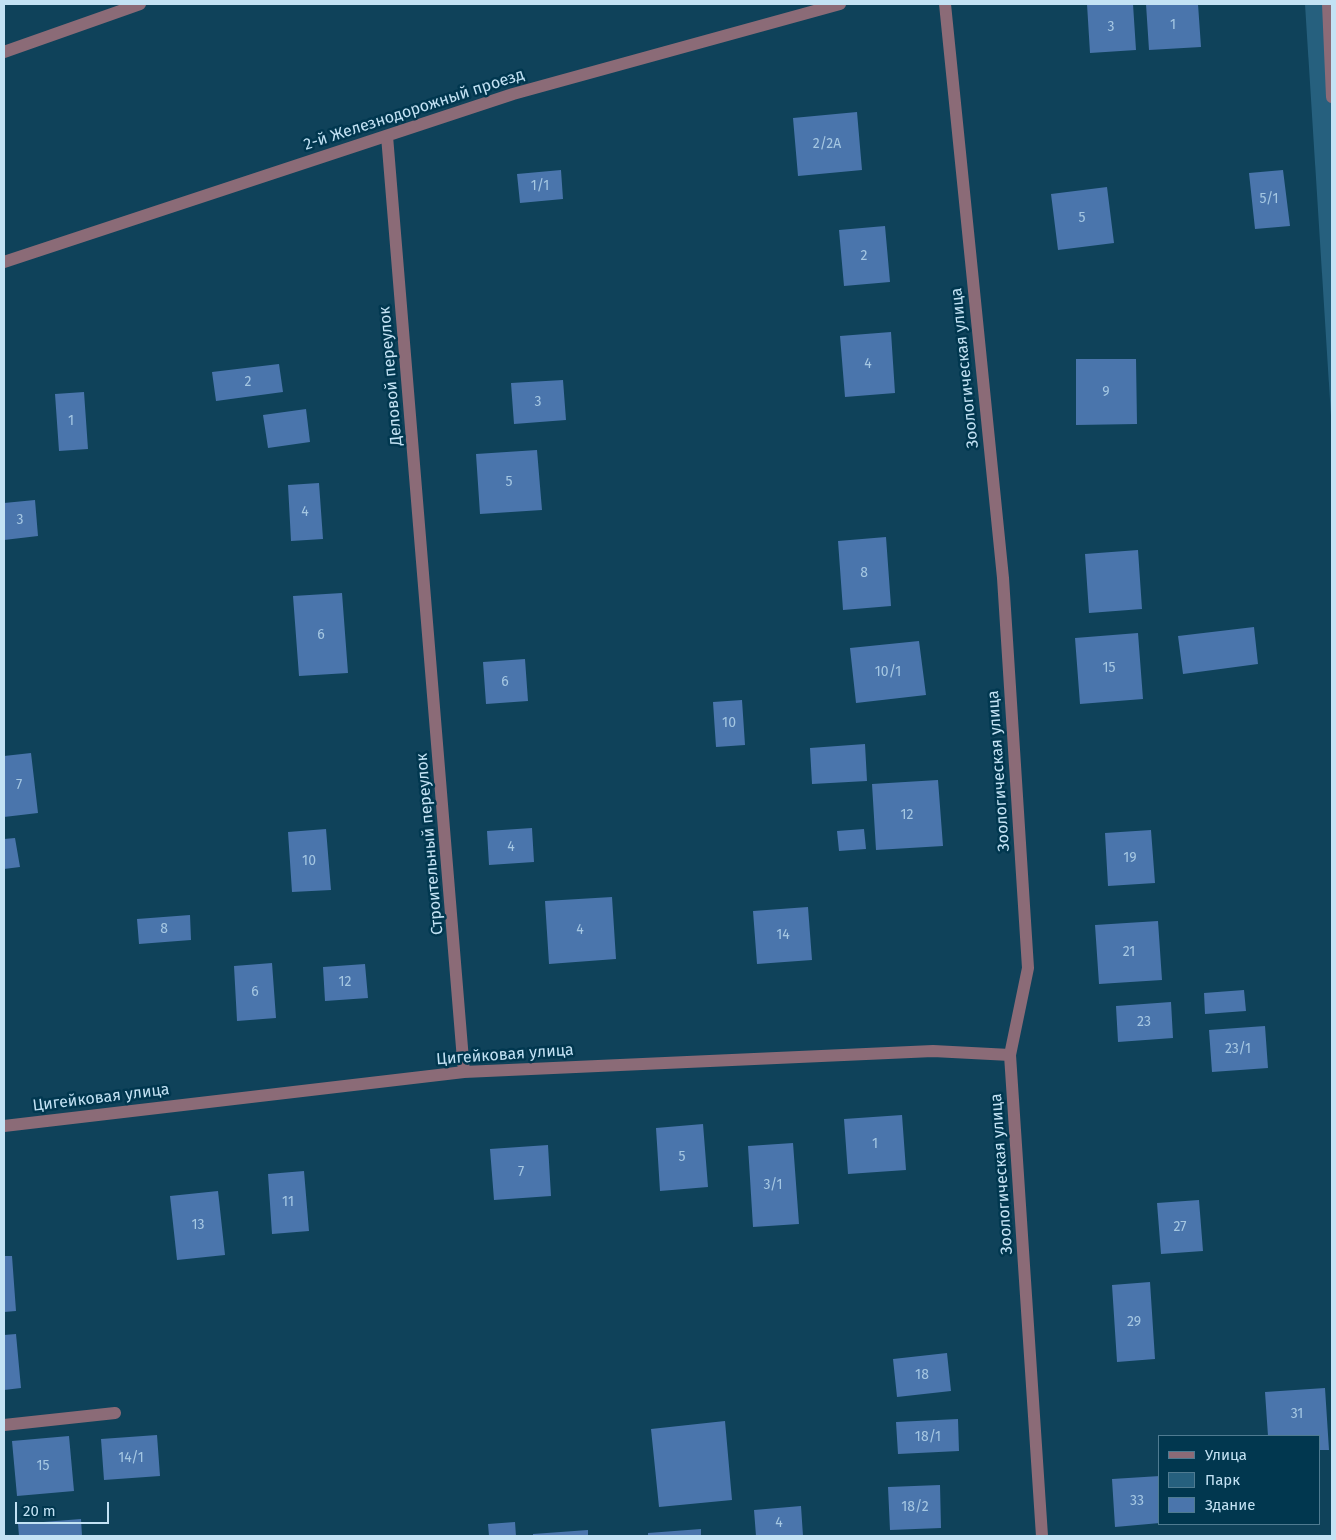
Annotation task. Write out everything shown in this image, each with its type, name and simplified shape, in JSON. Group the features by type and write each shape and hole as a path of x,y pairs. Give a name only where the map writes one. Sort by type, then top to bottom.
{"street":[{"path":"4,52 140,4"},
{"name":"2-й Железнодорожный проезд","path":"4,262 513,94 840,4"},
{"name":"Зоологическая улица","path":"945,4 1003,578 1028,968 1010,1056 1042,1536"},
{"path":"1328,4 1332,97"},
{"name":"Деловой переулок","path":"387,136 428,613"},
{"name":"Строительный переулок","path":"428,613 464,1072"},
{"name":"Цигейковая улица","path":"4,1126 464,1072 933,1051 1010,1056"},
{"path":"4,1425 115,1413"}],"green space":[{"path":"1305,4 1332,4 1332,432"}],"building":[{"path":"1087,4 1133,4 1136,50 1090,53"},
{"path":"1146,4 1198,4 1201,47 1149,50"},
{"path":"857,112 862,170 798,176 793,118"},
{"path":"561,170 563,199 520,203 517,174"},
{"path":"1283,170 1290,226 1255,229 1249,173"},
{"path":"1107,187 1114,243 1058,250 1051,194"},
{"path":"885,226 890,282 844,286 839,230"},
{"path":"891,332 895,393 845,397 840,336"},
{"path":"1076,359 1136,359 1137,424 1076,425"},
{"path":"279,364 283,392 216,401 212,372"},
{"path":"563,380 566,420 514,424 511,383"},
{"path":"84,392 88,449 59,451 55,394"},
{"path":"306,409 310,442 268,448 263,415"},
{"path":"537,450 542,510 480,514 476,454"},
{"path":"319,483 323,539 291,541 288,485"},
{"path":"35,500 38,536 4,540 4,503"},
{"path":"886,537 891,606 843,610 838,541"},
{"path":"1138,550 1142,609 1089,613 1085,554"},
{"path":"342,593 348,673 299,676 293,596"},
{"path":"1254,627 1258,664 1183,674 1178,636"},
{"path":"1138,633 1143,699 1080,704 1075,638"},
{"path":"919,641 926,695 856,703 850,648"},
{"path":"525,659 528,701 486,704 483,662"},
{"path":"742,700 745,745 716,747 713,702"},
{"path":"865,744 867,781 812,784 810,748"},
{"path":"31,753 38,813 4,817 4,756"},
{"path":"938,780 943,846 876,850 872,784"},
{"path":"532,828 534,862 489,865 487,831"},
{"path":"326,829 331,890 292,892 288,832"},
{"path":"864,829 866,849 839,851 837,831"},
{"path":"1151,830 1155,883 1108,886 1105,833"},
{"path":"15,838 20,867 4,869 4,839"},
{"path":"612,897 616,959 549,964 545,901"},
{"path":"808,907 812,960 757,964 753,911"},
{"path":"190,915 191,940 139,944 137,919"},
{"path":"1158,921 1162,980 1099,984 1095,925"},
{"path":"272,963 276,1018 237,1021 234,966"},
{"path":"365,964 368,998 325,1001 323,967"},
{"path":"1244,990 1246,1011 1205,1014 1204,993"},
{"path":"1171,1002 1173,1038 1118,1042 1116,1006"},
{"path":"1265,1026 1268,1068 1212,1072 1209,1030"},
{"path":"902,1115 906,1170 848,1174 844,1119"},
{"path":"703,1124 708,1187 660,1191 656,1128"},
{"path":"793,1143 799,1224 753,1227 748,1146"},
{"path":"548,1145 551,1196 494,1200 490,1149"},
{"path":"304,1171 309,1231 272,1234 268,1174"},
{"path":"218,1191 225,1255 177,1260 170,1196"},
{"path":"1199,1200 1203,1251 1161,1254 1157,1203"},
{"path":"4,1256 12,1256 16,1311 4,1312"},
{"path":"1150,1282 1155,1359 1117,1362 1112,1285"},
{"path":"16,1334 21,1388 4,1390 4,1335"},
{"path":"947,1353 951,1391 897,1397 893,1359"},
{"path":"1325,1388 1329,1450 1321,1450 1321,1435 1268,1435 1265,1392"},
{"path":"958,1419 959,1451 898,1454 896,1422"},
{"path":"725,1421 732,1500 659,1507 651,1429"},
{"path":"157,1435 160,1476 104,1480 101,1439"},
{"path":"69,1436 74,1491 17,1496 12,1441"},
{"path":"1158,1476 1158,1523 1115,1527 1112,1479"},
{"path":"940,1485 941,1528 890,1530 888,1487"},
{"path":"801,1506 803,1536 756,1536 754,1510"},
{"path":"81,1519 82,1536 19,1536 18,1524"},
{"path":"515,1522 516,1536 489,1536 488,1524"},
{"path":"701,1529 701,1536 648,1536 648,1533"},
{"path":"588,1530 588,1536 533,1536 533,1534"}]}
